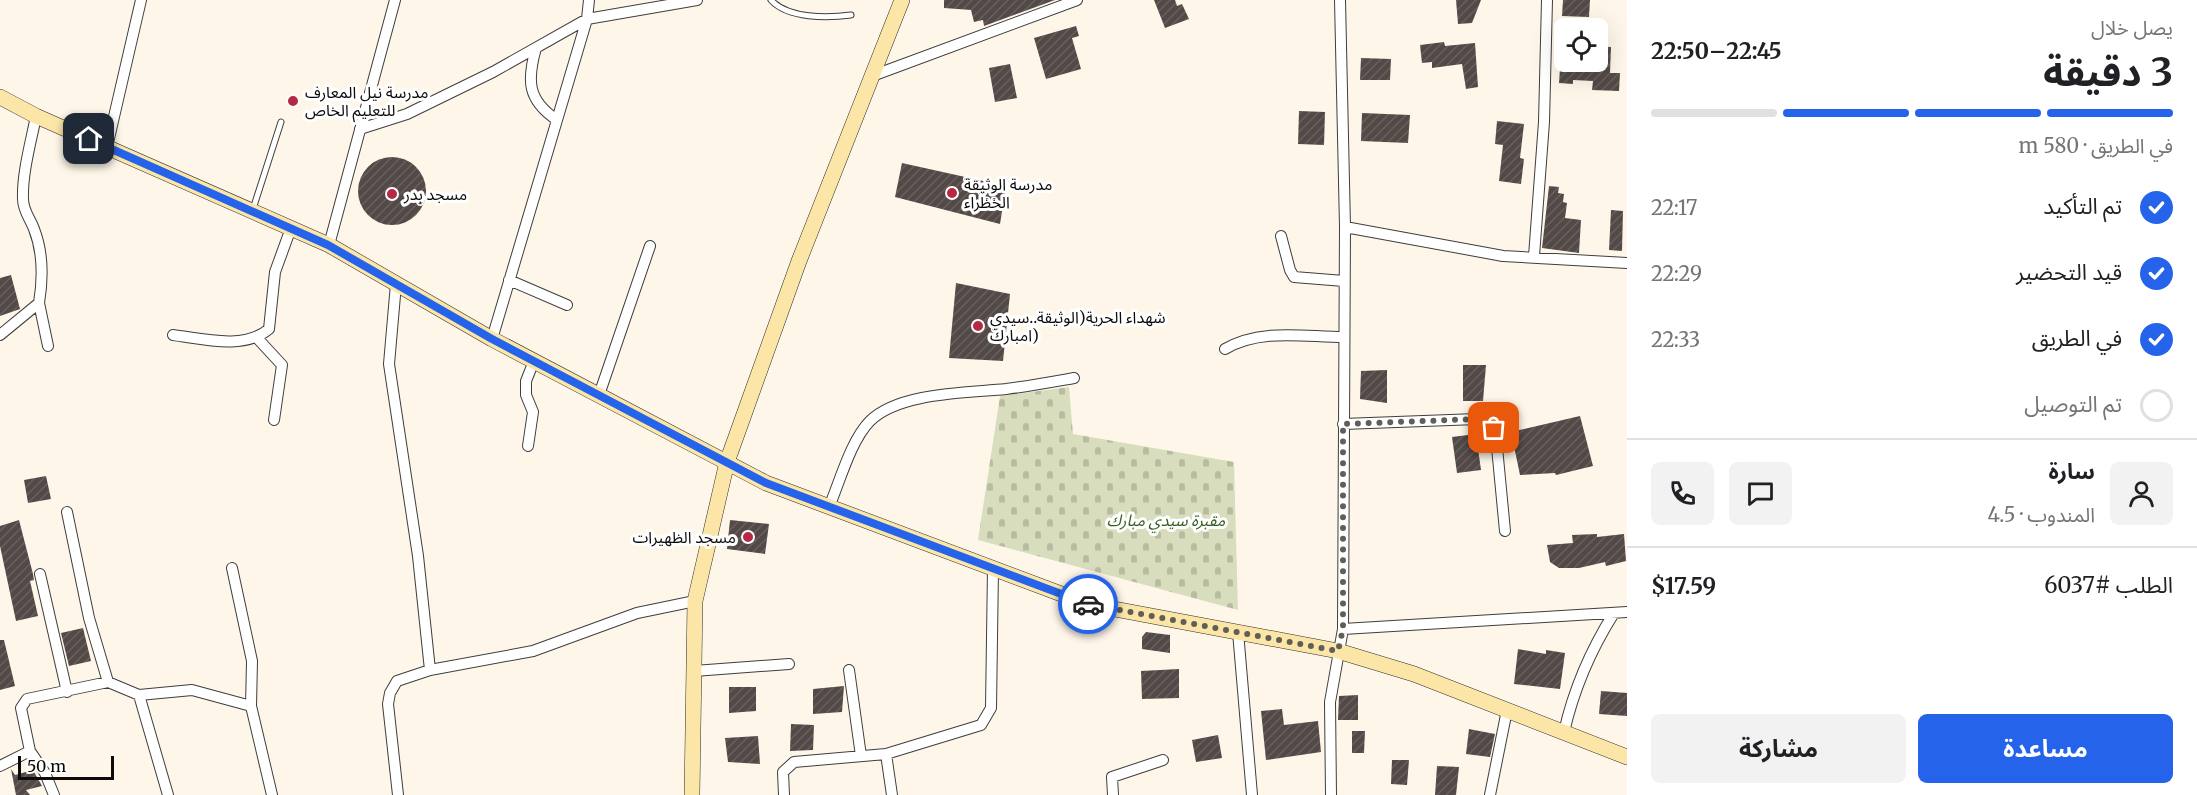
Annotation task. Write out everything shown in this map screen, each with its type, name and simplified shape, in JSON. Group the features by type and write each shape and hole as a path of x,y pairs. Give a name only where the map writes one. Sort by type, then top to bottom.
{"street":[{"path":"106,147 141,0"},
{"path":"328,245 395,0"},
{"path":"492,339 587,19 589,0"},
{"path":"360,129 407,114 537,48 587,19 697,0"},
{"path":"692,795 695,601 727,462 799,261 902,0"},
{"path":"872,76 1077,0"},
{"path":"1331,795 1330,702 1343,629 1345,227 1340,0"},
{"path":"1534,256 1544,122 1547,0"},
{"path":"537,48 530,71 533,94 544,111 557,120"},
{"path":"0,97 36,116 328,245 492,339 766,483 1088,604 1338,651 1414,674 1627,757"},
{"path":"36,116 22,198 24,212 34,227 40,246 39,303 48,346"},
{"path":"1345,227 1503,256 1627,263"},
{"path":"173,335 245,342 258,339 269,330 275,272 291,228"},
{"path":"1281,236 1294,277 1344,281"},
{"path":"599,395 650,246"},
{"path":"509,280 567,305"},
{"path":"396,285 389,364 418,556 430,670"},
{"path":"0,335 39,303"},
{"path":"1225,349 1240,340 1255,336 1344,337"},
{"path":"258,339 282,365 274,420"},
{"path":"528,446 533,412 526,395 526,381 534,361"},
{"path":"830,507 858,436 872,419 904,403 933,395 1006,389 1074,378"},
{"path":"1343,424 1477,419 1489,422 1496,437 1505,531"},
{"path":"66,512 89,618 108,682"},
{"path":"232,568 252,661 251,706 272,795"},
{"path":"784,795 783,772 794,762 886,754 981,725 991,708 993,568"},
{"path":"40,574 67,692"},
{"path":"398,795 388,704 390,693 397,681 430,670 533,651 637,613 695,601"},
{"path":"1343,629 1627,612"},
{"path":"1564,732 1572,697 1587,660 1614,613"},
{"path":"1238,632 1252,795"},
{"path":"694,671 789,664"},
{"path":"849,670 861,756"},
{"path":"54,795 45,773 30,751 21,708 22,703 27,699 108,682 139,695 192,690 251,706"},
{"path":"139,695 168,795"},
{"path":"1490,795 1507,710"},
{"path":"0,766 30,751"},
{"path":"886,754 892,795"},
{"path":"1113,795 1112,777 1163,760"}],"lane":[{"path":"771,0 784,9 825,18 851,15"},
{"path":"253,211 281,122"}],"green space":[{"name":"مقبرة سيدي مبارك","path":"1069,387 1073,434 1234,462 1238,610 978,540 1000,396"}],"building":[{"path":"944,0 1055,0 984,26 983,20 974,22 971,10 944,8"},
{"path":"1154,0 1175,0 1177,6 1182,4 1189,19 1165,28"},
{"path":"1456,0 1481,0 1472,23 1458,24"},
{"path":"1563,0 1590,0 1589,17 1562,16"},
{"path":"1076,26 1079,36 1072,38 1081,69 1046,79 1034,38"},
{"path":"1444,42 1445,46 1475,43 1478,87 1466,89 1462,64 1432,68 1432,62 1422,63 1420,45"},
{"path":"1608,47 1611,47 1610,73 1620,73 1619,91 1592,90 1593,81 1573,80 1573,84 1559,83 1560,72 1608,72"},
{"path":"1361,58 1391,59 1390,80 1360,80"},
{"path":"1010,64 1017,98 995,102 989,68"},
{"path":"1299,111 1325,112 1324,145 1298,144"},
{"path":"1362,113 1410,115 1408,143 1361,141"},
{"path":"1497,121 1524,124 1520,158 1524,159 1521,184 1499,181 1503,145 1495,144"},
{"name":"مسجد بدر","path":"392,157 405,160 416,167 423,178 426,191 423,204 416,215 405,222 392,225 379,222 368,215 361,204 358,191 361,178 368,167 379,160"},
{"path":"902,163 1006,186 1000,224 895,197"},
{"path":"1549,186 1559,187 1558,193 1564,194 1563,202 1567,203 1565,218 1581,220 1579,253 1542,248"},
{"path":"1611,210 1623,211 1622,251 1609,250"},
{"path":"11,275 20,309 0,316 0,278"},
{"path":"956,283 1010,294 1003,361 949,358"},
{"path":"1463,365 1486,365 1483,401 1463,401"},
{"path":"1387,370 1387,403 1360,399 1361,371"},
{"path":"1580,416 1593,466 1556,475 1555,473 1520,475 1511,432"},
{"path":"1476,434 1481,470 1457,473 1452,437"},
{"path":"46,476 51,499 28,503 24,480"},
{"path":"19,520 33,574 34,580 30,581 38,616 16,621 0,546 0,526"},
{"name":"مسجد الظهيرات","path":"730,520 769,524 765,554 727,549"},
{"path":"1597,534 1597,537 1624,534 1626,561 1606,566 1605,562 1579,568 1559,568 1550,562 1547,545 1573,543 1572,535"},
{"path":"83,628 91,661 69,666 61,633"},
{"path":"1146,632 1170,635 1170,653 1142,649 1142,637"},
{"path":"0,640 4,640 15,686 0,690"},
{"path":"1518,649 1546,654 1546,650 1565,653 1560,689 1514,684"},
{"path":"1179,669 1179,698 1142,699 1141,671"},
{"path":"844,686 842,712 813,714 813,689"},
{"path":"729,687 756,687 756,711 729,713"},
{"path":"1601,691 1627,693 1627,716 1599,714"},
{"path":"1358,695 1358,720 1338,720 1339,696"},
{"path":"1282,709 1284,725 1318,721 1321,752 1266,760 1261,711"},
{"path":"791,724 814,725 813,750 790,751"},
{"path":"1469,729 1495,734 1490,757 1466,754"},
{"path":"1352,731 1365,731 1364,753 1352,753"},
{"path":"1218,735 1222,758 1196,762 1192,740"},
{"path":"758,736 760,764 728,762 725,738"},
{"path":"1392,760 1409,760 1407,785 1391,784"},
{"path":"1437,766 1459,767 1456,795 1435,795"},
{"path":"11,769 15,775 33,770 42,786 26,790 30,795 16,795"}],"way so far":[{"path":"1088,604 1338,651 1343,629 1343,424 1477,419 1489,422 1494,428"}],"place":[{"name":"مدرسة نيل المعارف للتعليم الخاص","path":"293,101"},
{"name":"مدرسة الوثيقة الخظراء","path":"952,193"},
{"name":"مسجد بدر","path":"392,194"},
{"name":"شهداء الحرية(الوثيقة..سيدي امبارك)","path":"978,326"},
{"name":"مسجد الظهيرات","path":"748,537"}],"route":[{"path":"89,139 328,245 492,339 766,483 1088,604"}]}
